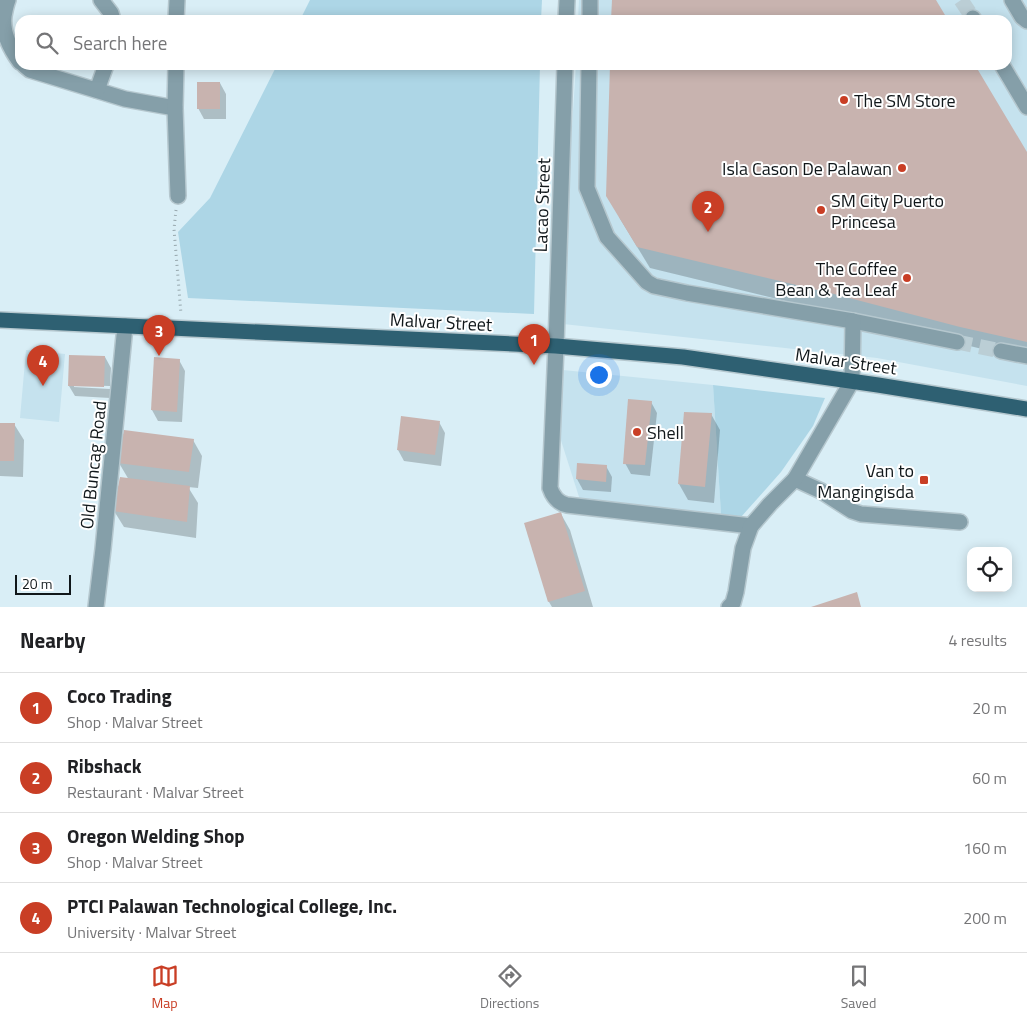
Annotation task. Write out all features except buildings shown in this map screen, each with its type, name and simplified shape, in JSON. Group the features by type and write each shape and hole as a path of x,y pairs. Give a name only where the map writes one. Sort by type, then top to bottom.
{"main road":[{"name":"Malvar Street","path":"0,320 556,346 683,358 852,381 1027,409"}],"street":[{"path":"8,0 2,18 6,38 15,54"},
{"path":"101,0 111,15"},
{"path":"176,15 177,0"},
{"path":"566,15 567,0"},
{"path":"590,0 590,15"},
{"path":"1012,0 1022,17 1027,21"},
{"path":"30,70 125,98 175,108"},
{"path":"97,90 104,70"},
{"path":"176,70 175,108 178,196"},
{"name":"Lacao Street","path":"565,70 550,477 552,493 559,502 567,505 751,526"},
{"path":"589,70 587,188 607,237 647,282 654,286 687,293 852,321 957,342"},
{"path":"1005,70 1025,99"},
{"path":"729,607 733,603 736,592 743,548 751,526 796,479 852,381 852,321"},
{"name":"Old Buncag Road","path":"96,607 125,326"},
{"path":"1001,351 1027,356"},
{"path":"796,479 821,490 852,511 862,514 960,522"}],"path":[{"path":"178,196 174,229 183,329"}],"shaded area":[{"path":"310,0 542,0 541,15 302,15"},
{"name":"SM City Puerto Princesa","path":"579,0 1027,0 1027,386 877,358 563,324 567,204 576,70 1012,70 1012,15 578,15"},
{"path":"274,70 540,70 534,314 188,298 178,232 210,198"},
{"path":"26,350 65,354 59,422 20,418"},
{"path":"563,370 713,385 721,514 580,500 558,431"},
{"path":"713,385 825,398 813,426 781,472 741,517 721,514"}],"tunnel":[{"path":"961,0 971,15"},
{"path":"957,342 1001,351"}],"place":[{"name":"The SM Store","path":"844,100"},
{"name":"Isla Cason De Palawan","path":"902,168"},
{"name":"SM City Puerto Princesa","path":"821,210"},
{"name":"Ribshack","path":"708,232"},
{"name":"The Coffee Bean & Tea Leaf","path":"907,278"},
{"name":"Oregon Welding Shop","path":"159,356"},
{"name":"Coco Trading","path":"534,365"},
{"name":"PTCI Palawan Technological College, Inc.","path":"43,386"},
{"name":"Shell","path":"637,432"},
{"name":"Van to Mangingisda","path":"924,480"}]}
